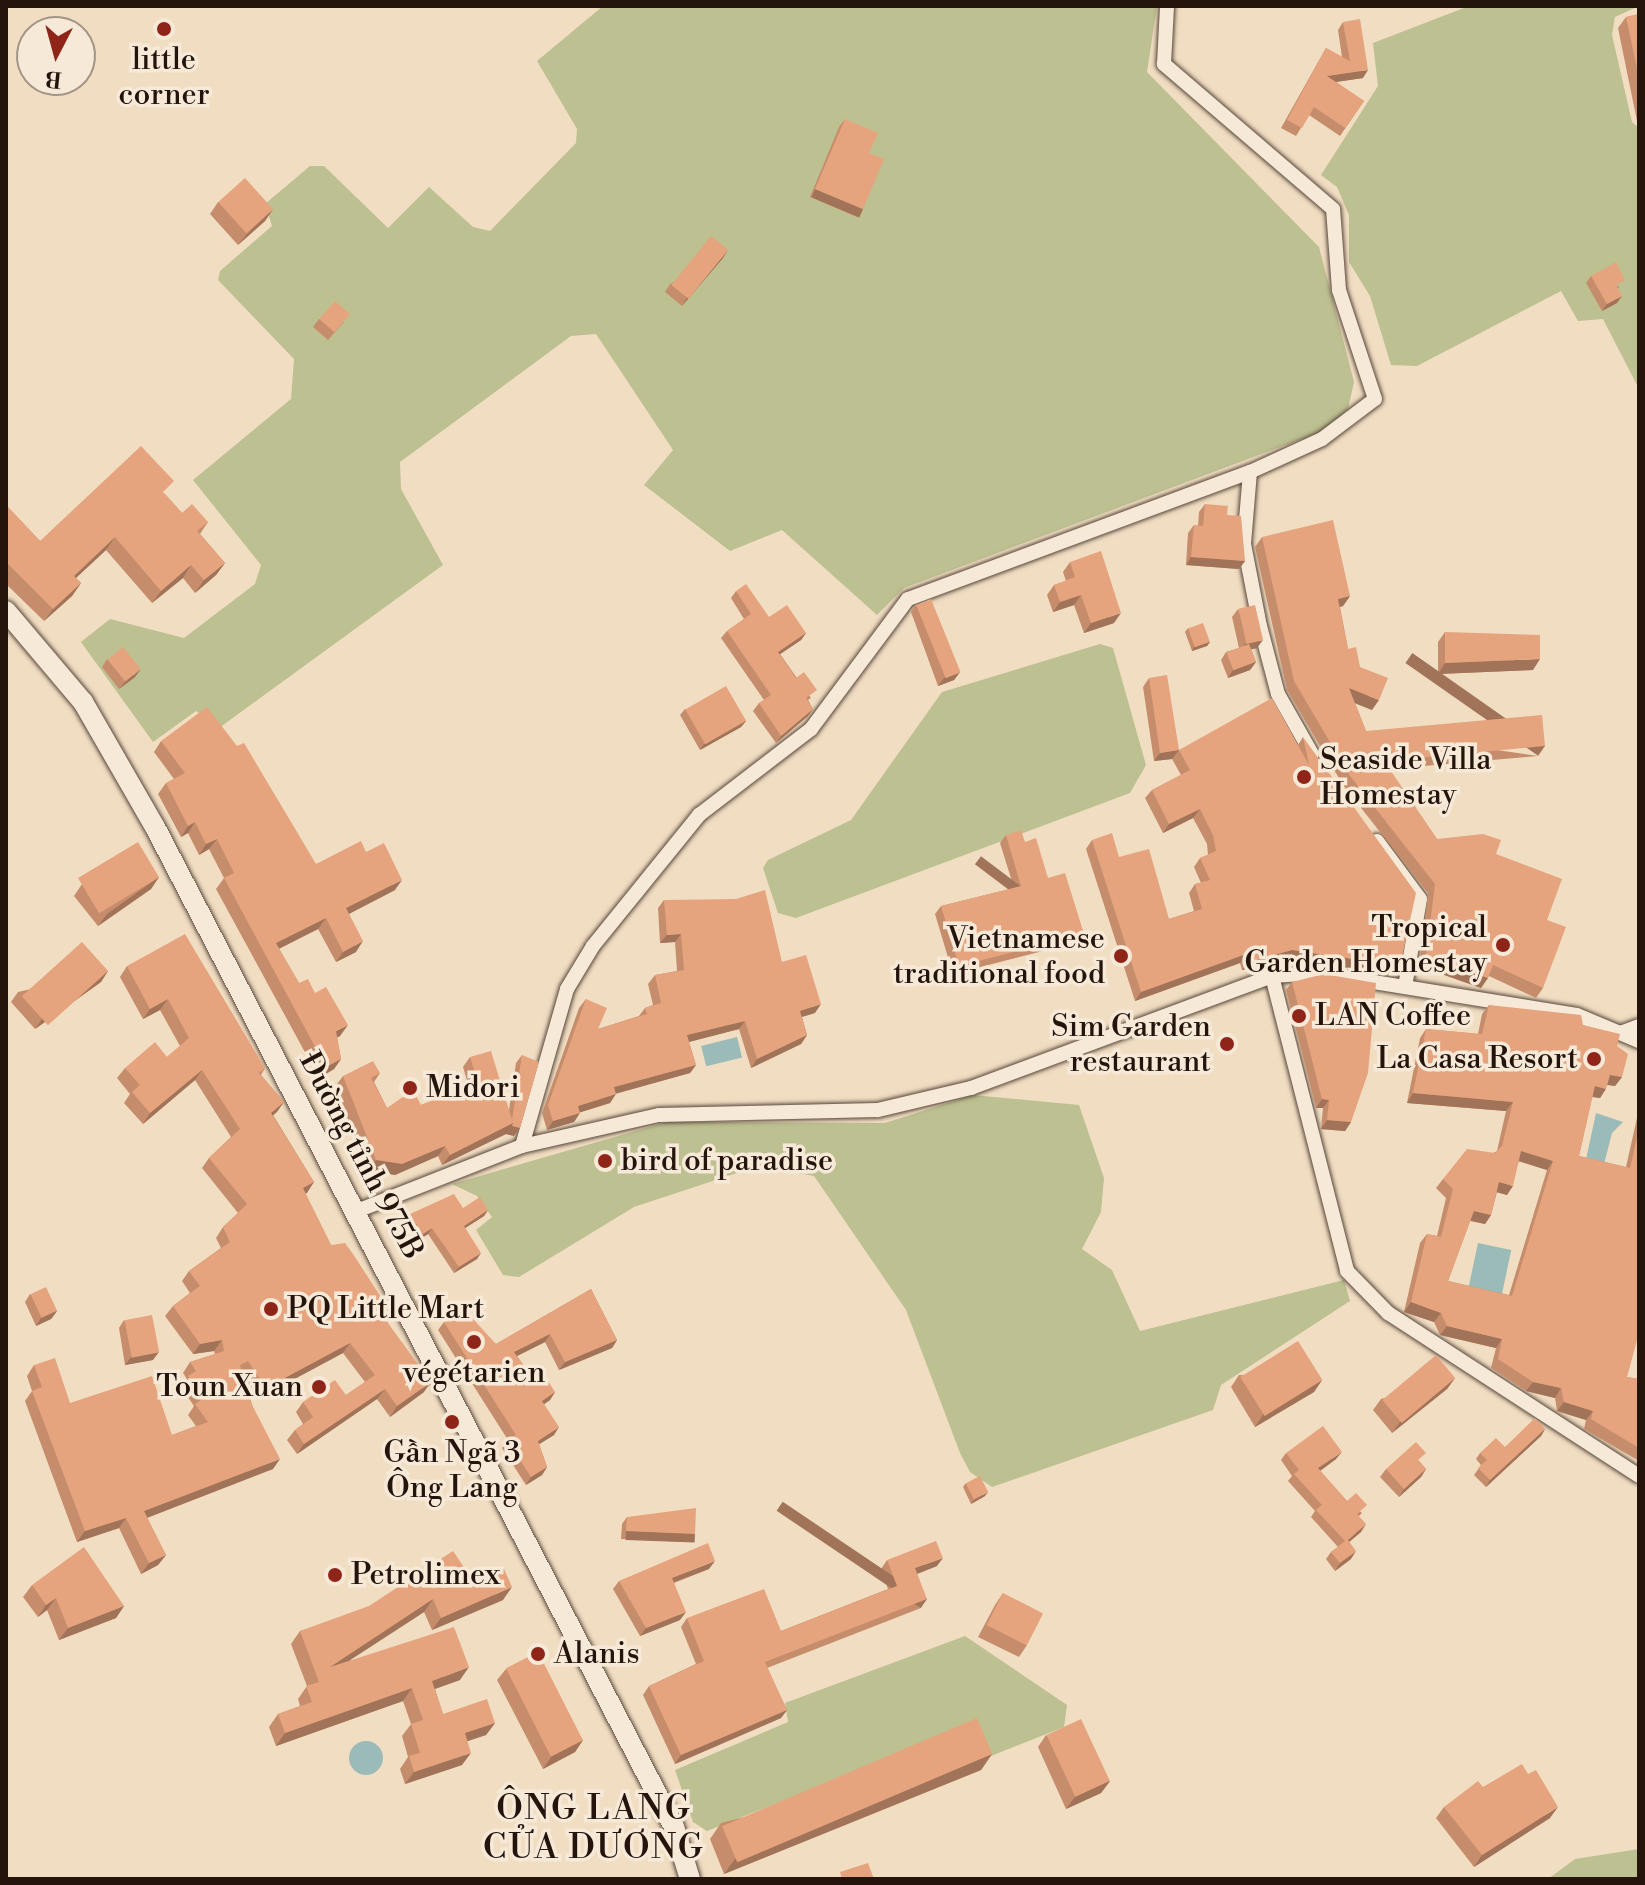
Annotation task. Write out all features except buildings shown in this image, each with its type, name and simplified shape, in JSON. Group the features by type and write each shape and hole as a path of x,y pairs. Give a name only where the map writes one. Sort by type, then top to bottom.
{"main road":[{"name":"Đường tỉnh 975B","path":"6,611 90,714 357,1211 674,1827 690,1879"}],"street":[{"path":"522,1146 567,989 593,946 699,815 811,729 908,599 1250,472 1370,408 1377,387 1339,290 1333,209 1164,64 1167,6"},
{"path":"1250,472 1244,544 1260,626 1278,694 1320,766"},
{"path":"1363,825 1420,899 1405,987"},
{"path":"357,1211 522,1146 659,1115 878,1110 971,1088 1272,976 1318,973 1577,1015 1639,1041"},
{"path":"1272,976 1347,1271 1388,1313 1639,1476"},
{"path":"1620,1033 1639,1026"}],"green space":[{"path":"603,6 1157,6 1147,72 1319,247 1354,382 1348,409 1323,431 904,588 877,615 782,530 730,551 644,485 673,450 596,334 571,336 400,462 401,489 443,565 219,728 196,711 153,742 81,642 110,619 184,638 255,584 261,565 193,480 291,399 294,359 218,280 220,271 272,226 265,204 310,166 324,166 388,228 429,187 473,227 490,231 576,143 577,129 537,61"},
{"path":"1469,6 1639,6 1615,17 1612,35 1632,122 1639,128 1639,389 1603,319 1578,321 1561,291 1417,366 1391,365 1370,296 1349,262 1349,215 1337,187 1321,175 1378,86 1373,43"},
{"path":"1100,644 1113,648 1146,765 1130,793 796,918 778,913 763,868 768,860 851,820 942,692"},
{"path":"973,1095 1079,1105 1104,1178 1101,1212 1082,1249 1112,1270 1140,1331 1344,1280 1350,1301 1221,1385 1213,1410 992,1487 970,1472 960,1453 906,1310 814,1176 758,1166 634,1207 519,1277 503,1275 476,1230 492,1217 477,1196 452,1184 667,1122 885,1123"},
{"path":"965,1636 1067,1705 1064,1727 981,1760 966,1728 707,1831 693,1822 675,1770 788,1722 785,1703"},
{"path":"1639,1849 1639,1879 1548,1879 1575,1859"}],"water":[{"path":"737,1037 742,1057 706,1066 701,1046"},
{"path":"1596,1113 1623,1122 1612,1133 1603,1168 1585,1164"},
{"path":"1478,1243 1511,1250 1500,1303 1467,1296"},
{"path":"366,1741 378,1746 383,1758 378,1770 366,1775 354,1770 349,1758 354,1746"}],"place":[{"name":"little corner","path":"164,29"},
{"name":"Seaside Villa Homestay","path":"1304,777"},
{"name":"Tropical Garden Homestay","path":"1503,945"},
{"name":"Vietnamese traditional food","path":"1121,956"},
{"name":"LAN Coffee","path":"1299,1016"},
{"name":"Sim Garden restaurant","path":"1227,1044"},
{"name":"La Casa Resort","path":"1594,1059"},
{"name":"Midori","path":"410,1088"},
{"name":"bird of paradise","path":"605,1161"},
{"name":"PQ Little Mart","path":"271,1309"},
{"name":"végétarien","path":"474,1342"},
{"name":"Toun Xuan","path":"319,1387"},
{"name":"Gần Ngã 3 Ông Lang","path":"452,1422"},
{"name":"Petrolimex","path":"335,1575"},
{"name":"Alanis","path":"538,1654"}],"district":[{"name":"ÔNG LANG CỬA DƯƠNG","path":"594,1828"}]}
